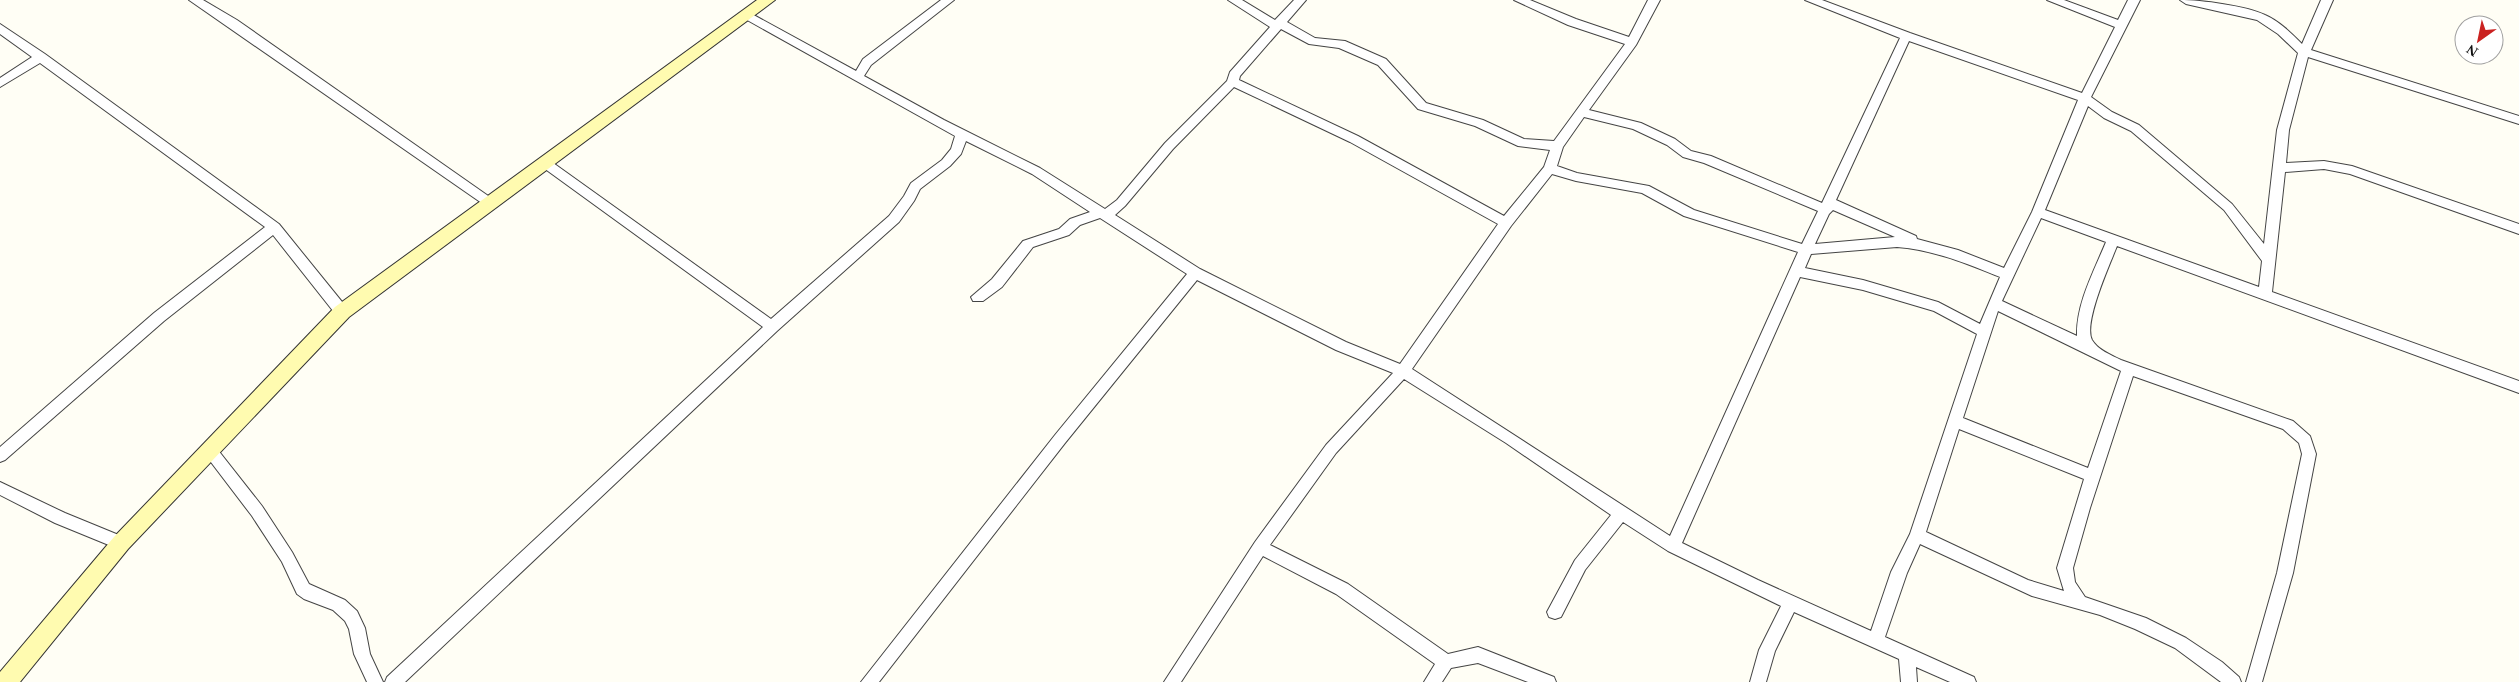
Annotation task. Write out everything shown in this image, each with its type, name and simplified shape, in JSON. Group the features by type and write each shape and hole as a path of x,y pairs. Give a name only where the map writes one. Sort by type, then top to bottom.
{"street":[{"path":"195,0 233,23 490,203"},
{"path":"6,682 122,543 342,312 767,0"},
{"path":"858,77 867,62 948,0"},
{"path":"1234,0 1278,25 1314,41 1341,44 1382,62 1422,106 1479,123 1522,143 1557,146"},
{"path":"978,297 997,283 1028,244 1064,232 1075,222 1103,215 1121,203 1169,146 1233,82 1234,76 1300,0"},
{"path":"1520,0 1572,22 1632,42"},
{"path":"1172,682 1260,547 1331,449 1403,371 1506,223 1550,168 1557,146 1632,42 1654,0"},
{"path":"1811,0 1906,36 2085,98 2108,115 2135,128 2228,207 2270,262"},
{"path":"2053,0 2121,25"},
{"path":"1876,639 1899,572 1917,535 1994,303 2038,212 2085,98 2134,0"},
{"path":"2186,0 2261,17 2282,30 2304,52 2518,116"},
{"path":"2265,293 2270,262 2283,130 2304,52 2327,0"},
{"path":"746,16 962,134 1036,171 1195,273 1341,346 1403,371 1511,439 1673,546 1968,682"},
{"path":"0,28 274,227 342,312"},
{"path":"1673,546 1806,250 1906,36"},
{"path":"0,83 41,57"},
{"path":"1233,82 1354,139 1506,223"},
{"path":"1582,112 1637,126 1671,142 1687,154 1708,159 2007,275"},
{"path":"393,682 772,327 869,239 894,219 910,198 915,186 946,163 957,151 962,134"},
{"path":"545,163 772,327"},
{"path":"2278,168 2324,165 2352,170 2519,229"},
{"path":"1550,168 1576,178 1645,190 1689,213 1806,250 1897,242 1923,244"},
{"path":"2038,212 2519,387"},
{"path":"0,456 159,317 274,227"},
{"path":"2093,351 2084,337 2084,320 2113,239"},
{"path":"1797,270 1808,275 1863,285 1938,307 1984,332"},
{"path":"869,682 1060,439 1195,273"},
{"path":"1994,303 2129,368 2261,414 2288,426 2305,440 2309,454 2285,573 2254,682"},
{"path":"2080,602 2068,584 2065,568 2092,476 2129,368"},
{"path":"1954,421 2092,476"},
{"path":"209,450 257,511 287,557 302,588 310,594 339,605 351,616 357,628 362,654 375,682"},
{"path":"0,488 60,518 122,543"},
{"path":"1555,612 1580,565 1621,513"},
{"path":"1917,535 1995,574 2041,592 2080,602 2156,630 2190,648 2233,682"},
{"path":"1260,547 1342,589 1446,662"},
{"path":"1758,682 1767,650 1791,602"},
{"path":"1907,654 1909,682"},
{"path":"1432,682 1446,662 1478,655 1548,682"}]}
